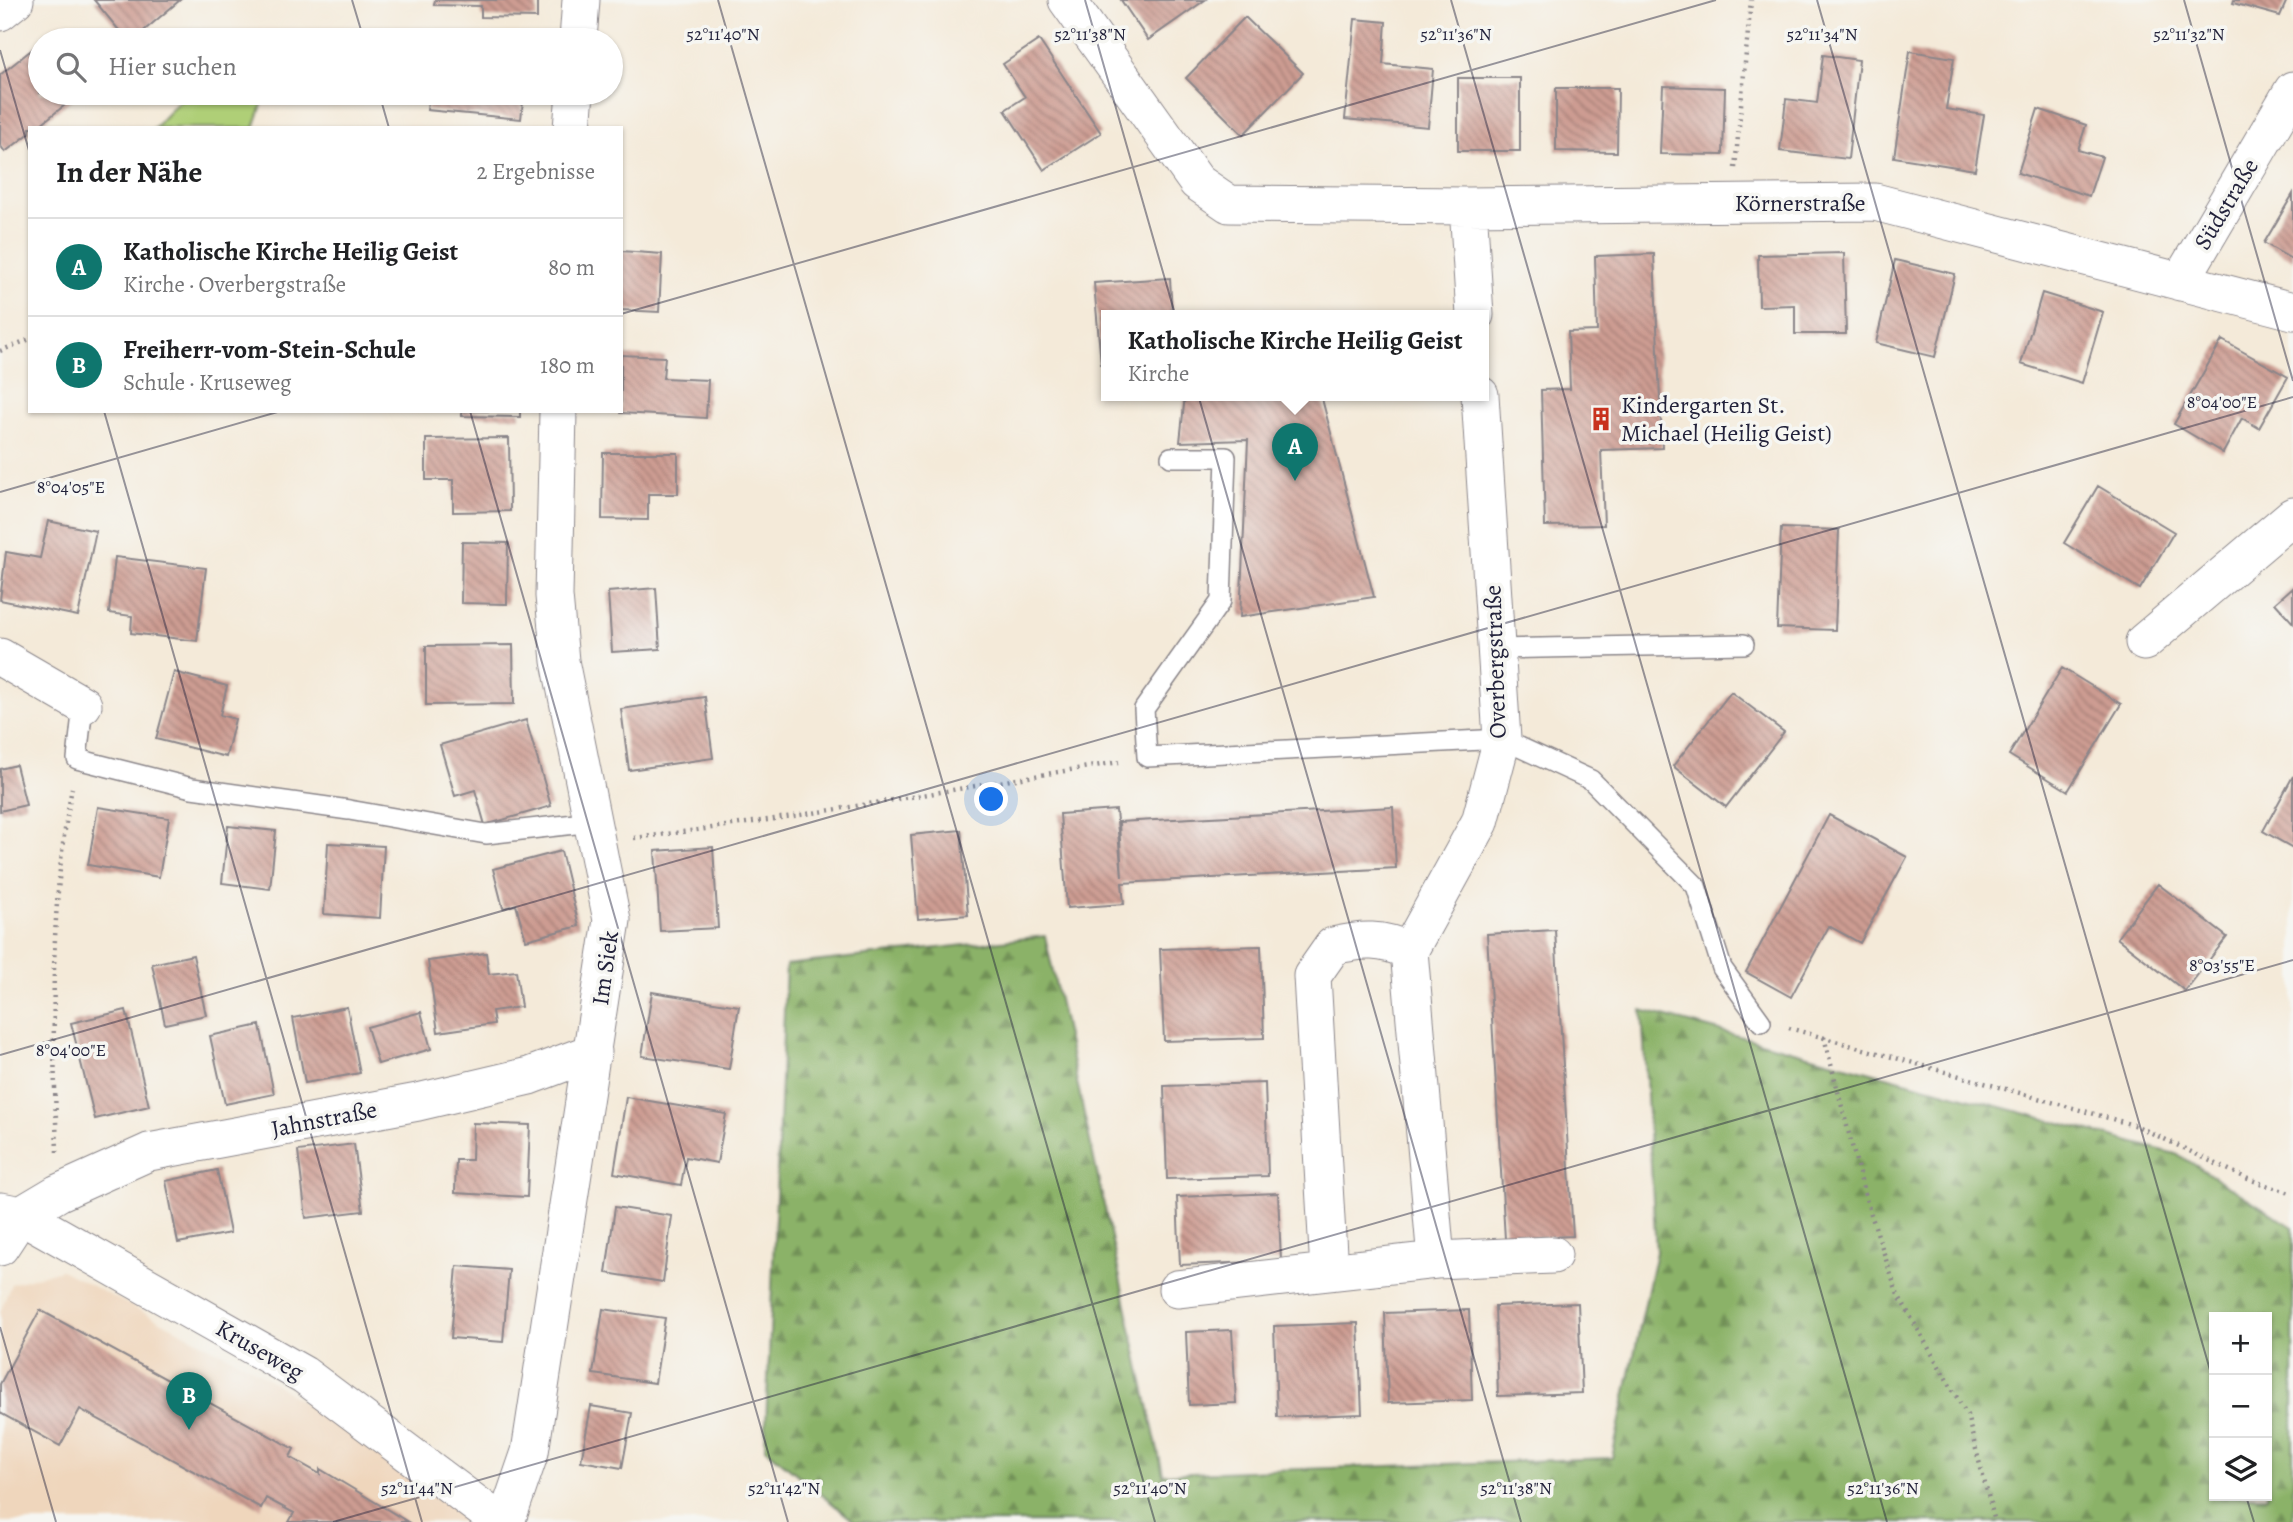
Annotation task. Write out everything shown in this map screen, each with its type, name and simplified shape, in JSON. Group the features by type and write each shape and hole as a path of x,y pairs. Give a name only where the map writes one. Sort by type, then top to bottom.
{"street":[{"path":"0,12 15,0"},
{"path":"579,28 580,0"},
{"name":"Körnerstraße","path":"1067,0 1198,182 1229,204 1468,206 1875,202 2293,311"},
{"name":"Südstraße","path":"2180,282 2293,90"},
{"path":"572,126 574,105"},
{"path":"1468,206 1475,310"},
{"name":"Overbergstraße","path":"1409,951 1480,822 1502,738 1480,401"},
{"name":"Im Siek","path":"506,1522 530,1452 612,920 560,661 554,596 558,413"},
{"path":"2144,642 2293,516"},
{"path":"0,657 83,705"},
{"path":"1329,1271 1312,976 1333,946 1365,939 1389,942 1409,951 1436,1260"},
{"name":"Jahnstraße","path":"10,1213 149,1152 418,1102 529,1076 593,1052"},
{"path":"0,1247 10,1213"},
{"name":"Kruseweg","path":"10,1213 304,1375 500,1522"},
{"path":"1177,1289 1436,1260 1553,1255"}],"lane":[{"path":"1171,457 1226,457 1221,601 1144,709 1147,757 1502,738 1591,780 1696,886 1721,968 1761,1022"},
{"path":"1496,649 1744,644"},
{"path":"83,705 77,759 192,788 349,810 486,834 596,832"}],"path":[{"path":"1732,204 1751,0"},
{"path":"0,351 28,340"},
{"path":"596,832 762,823 1147,757"},
{"path":"58,1193 51,973 60,853 77,759"},
{"path":"1761,1022 1824,1036 2137,1126 2248,1180 2293,1194"},
{"path":"1824,1036 1866,1196 1897,1293 1967,1415 1995,1522"}],"shaded area":[{"path":"61,1270 250,1367 483,1522 0,1522 0,1313 11,1284"}],"green space":[{"path":"176,105 262,105 255,126 156,126"},
{"path":"1045,936 1163,1474 1612,1458 1656,1252 1642,1010 2179,1155 2293,1227 2293,1522 855,1522 765,1448 786,965"}],"building":[{"path":"94,0 180,0 147,28 117,28"},
{"path":"435,0 537,0 537,18 481,17 481,6 434,5"},
{"path":"1121,0 1205,0 1148,40"},
{"path":"2234,0 2287,0 2280,16 2233,3"},
{"path":"1245,17 1303,73 1243,135 1186,78"},
{"path":"1355,19 1386,22 1383,64 1433,69 1428,127 1345,119"},
{"path":"1039,40 1101,133 1044,170 1005,110 1025,97 1003,64"},
{"path":"1910,51 1954,58 1946,109 1984,115 1975,170 1894,157"},
{"path":"28,53 28,105 65,105 39,126 28,126 28,135 5,152 0,145 0,75"},
{"path":"1823,55 1859,60 1848,159 1780,151 1786,99 1817,103"},
{"path":"1458,78 1520,78 1520,151 1458,151"},
{"path":"1663,86 1725,88 1723,155 1660,154"},
{"path":"1556,88 1618,88 1617,152 1556,151"},
{"path":"428,105 523,105 521,119 427,110"},
{"path":"2038,109 2086,125 2078,150 2102,157 2089,196 2018,173"},
{"path":"2293,194 2293,260 2264,243"},
{"path":"623,251 662,254 659,312 623,310"},
{"path":"1844,253 1846,334 1795,334 1795,305 1759,306 1758,255"},
{"name":"Kindergarten St. Michael (Heilig Geist)","path":"1654,254 1662,448 1601,450 1604,525 1545,526 1541,390 1570,389 1568,332 1597,331 1595,256"},
{"path":"1895,260 1955,274 1935,357 1876,343"},
{"path":"1170,278 1172,310 1101,310 1101,364 1094,283"},
{"path":"2042,293 2103,312 2082,383 2021,364"},
{"path":"2222,340 2288,377 2259,428 2242,418 2223,453 2174,424"},
{"path":"623,355 665,357 663,378 708,380 706,418 621,413"},
{"path":"1184,401 1323,401 1374,597 1240,617 1248,440 1180,442"},
{"path":"462,413 520,413 520,417 462,416"},
{"path":"509,438 510,511 453,512 453,480 426,480 426,439"},
{"path":"603,453 678,453 678,494 648,494 648,520 602,519"},
{"path":"2098,486 2174,532 2140,589 2064,543"},
{"path":"48,521 96,531 78,616 0,600 6,552 40,558"},
{"path":"1781,528 1839,530 1835,630 1777,628"},
{"path":"462,542 508,543 507,604 461,603"},
{"path":"115,557 206,568 197,641 131,633 132,616 109,613"},
{"path":"2293,587 2293,623 2275,603"},
{"path":"656,588 660,649 612,652 608,592"},
{"path":"513,645 514,704 426,705 426,646"},
{"path":"2062,668 2121,704 2068,791 2009,755"},
{"path":"174,672 227,686 220,715 235,719 226,757 156,739"},
{"path":"1731,692 1784,732 1726,807 1673,766"},
{"path":"705,697 713,758 629,770 621,709"},
{"path":"526,720 551,806 485,825 475,790 455,796 440,745"},
{"path":"16,765 26,805 0,811 0,769"},
{"path":"2293,776 2293,848 2263,831"},
{"path":"98,807 169,818 159,877 88,865"},
{"path":"1393,807 1396,868 1122,883 1124,904 1067,908 1060,814 1116,810 1122,877 1119,822"},
{"path":"1829,815 1907,857 1860,943 1829,926 1791,997 1746,972"},
{"path":"228,826 276,831 270,889 222,883"},
{"path":"961,830 968,915 918,919 911,835"},
{"path":"328,843 384,846 380,918 324,914"},
{"path":"713,847 718,928 660,931 655,851"},
{"path":"561,851 579,926 526,940 516,905 503,908 493,869"},
{"path":"2158,884 2227,937 2185,991 2117,938"},
{"path":"1555,930 1573,1236 1505,1239 1487,934"},
{"path":"1261,946 1264,1038 1164,1041 1160,949"},
{"path":"486,953 489,974 516,971 521,1007 492,1011 494,1024 438,1032 428,961"},
{"path":"193,955 206,1015 165,1024 152,964"},
{"path":"652,992 739,1006 729,1069 642,1056"},
{"path":"347,1007 360,1073 305,1083 293,1018"},
{"path":"126,1010 149,1106 95,1119 71,1023"},
{"path":"421,1012 431,1049 378,1064 367,1027"},
{"path":"260,1025 274,1094 225,1104 210,1036"},
{"path":"1265,1083 1268,1176 1167,1179 1164,1086"},
{"path":"626,1097 726,1114 717,1163 686,1157 681,1185 614,1173"},
{"path":"473,1123 530,1125 527,1197 455,1193 456,1160 472,1160"},
{"path":"354,1144 363,1211 306,1218 298,1151"},
{"path":"217,1170 230,1233 178,1243 166,1181"},
{"path":"1278,1193 1281,1261 1180,1265 1177,1197"},
{"path":"615,1207 672,1216 663,1282 606,1273"},
{"path":"457,1266 509,1270 503,1342 451,1338"},
{"path":"1578,1303 1582,1393 1498,1396 1495,1306"},
{"path":"603,1309 665,1318 655,1383 593,1374"},
{"path":"40,1310 294,1449 290,1457 320,1474 320,1469 408,1522 289,1522 294,1513 266,1498 261,1508 80,1409 60,1446 0,1413 0,1384"},
{"path":"1469,1310 1472,1400 1388,1403 1385,1313"},
{"path":"1358,1323 1362,1414 1277,1417 1274,1326"},
{"path":"1232,1330 1236,1403 1189,1405 1186,1332"},
{"path":"591,1406 632,1413 622,1468 581,1461"}],"place":[{"name":"Kindergarten St. Michael (Heilig Geist)","path":"1601,419"},
{"name":"Katholische Kirche Heilig Geist","path":"1295,481"},
{"name":"Freiherr-vom-Stein-Schule","path":"189,1430"}]}
